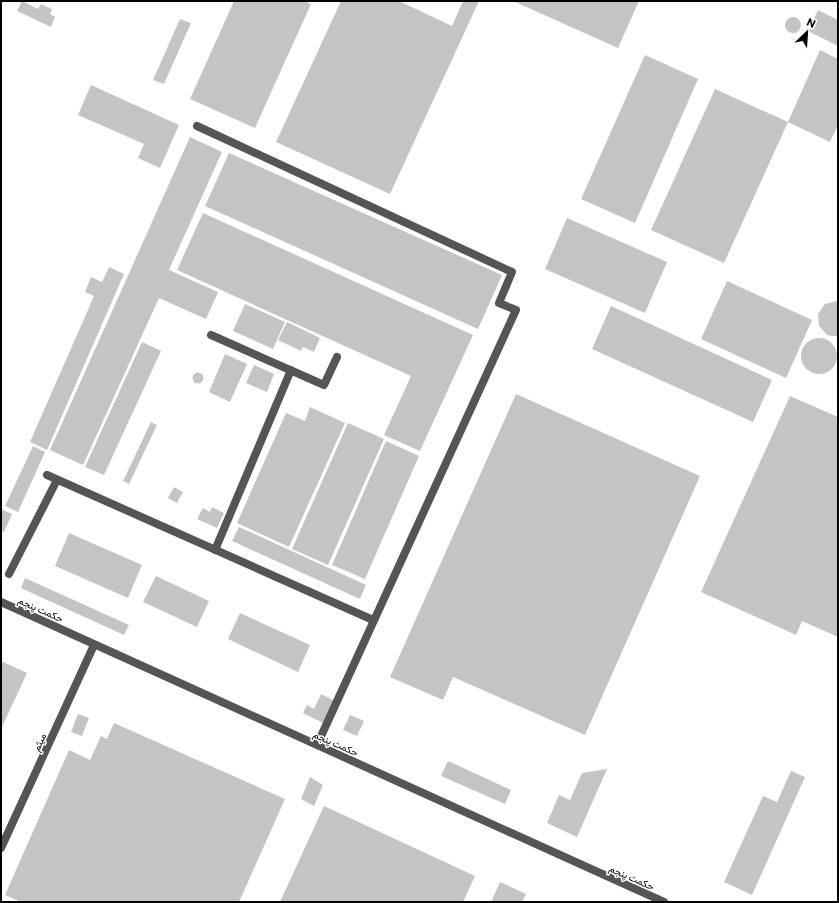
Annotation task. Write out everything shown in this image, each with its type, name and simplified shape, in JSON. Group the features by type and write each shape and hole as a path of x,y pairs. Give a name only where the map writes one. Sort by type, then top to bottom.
{"street":[{"path":"197,126 512,272 500,303 516,310 317,745"},
{"path":"211,335 324,385 337,357"},
{"path":"215,550 291,370"},
{"path":"47,475 373,620"},
{"path":"9,574 57,480"},
{"name":"حکمت پنجم","path":"1,602 664,902"},
{"name":"میثم","path":"1,848 94,645"}],"building":[{"path":"22,1 38,9 41,4 52,9 50,14 55,17 51,27 17,11"},
{"path":"234,1 304,1 311,4 255,128 190,99"},
{"path":"341,1 399,1 452,26 463,1 479,1 390,194 276,142"},
{"path":"513,1 639,1 618,48"},
{"path":"818,10 838,20 838,46 808,31"},
{"path":"790,17 796,17 801,22 799,31 796,33 790,33 785,28 785,22"},
{"path":"180,19 191,23 164,84 153,80"},
{"path":"820,50 838,59 838,125 830,142 788,122"},
{"path":"645,55 698,79 635,223 581,199"},
{"path":"91,85 179,125 160,168 138,158 144,144 78,115"},
{"path":"715,89 788,122 724,263 651,230"},
{"path":"190,137 222,152 169,270 218,292 206,319 159,298 83,465 50,450"},
{"path":"229,153 502,275 478,329 205,206"},
{"path":"203,213 473,335 420,451 384,435 411,376 177,270"},
{"path":"567,218 667,262 645,313 545,269"},
{"path":"109,267 124,274 47,450 30,442 94,296 85,292 91,277 102,282"},
{"path":"727,281 812,320 786,378 701,339"},
{"path":"838,301 838,336 827,335 819,326 818,314 825,304"},
{"path":"245,304 285,322 273,349 233,331"},
{"path":"611,306 772,380 753,422 592,349"},
{"path":"287,322 320,338 314,352 303,347 301,351 278,340"},
{"path":"823,338 832,343 836,349 836,363 832,369 823,374 815,374 806,369 802,363 801,352 806,343 812,339"},
{"path":"142,342 161,351 104,475 85,467"},
{"path":"225,354 247,364 230,402 209,392"},
{"path":"254,365 274,374 267,392 246,383"},
{"path":"198,372 202,374 204,378 202,382 198,384 194,382 192,378 194,374"},
{"path":"516,394 700,476 585,735 453,677 443,700 390,677"},
{"path":"790,396 838,417 838,637 802,621 796,635 701,592"},
{"path":"310,407 345,423 289,547 237,523 286,413 305,421"},
{"path":"151,422 157,425 129,484 123,481"},
{"path":"348,423 384,439 328,565 292,549"},
{"path":"386,441 419,456 365,579 332,565"},
{"path":"33,446 45,452 18,512 5,506"},
{"path":"174,487 183,492 177,503 168,498"},
{"path":"212,507 224,513 217,528 197,519 203,508 210,512"},
{"path":"1,509 12,514 4,532 1,531"},
{"path":"239,527 366,585 360,599 232,541"},
{"path":"69,533 142,565 128,598 55,566"},
{"path":"156,576 209,601 197,627 143,602"},
{"path":"25,578 129,625 124,635 21,588"},
{"path":"240,613 310,645 298,672 228,639"},
{"path":"1,661 27,673 1,729"},
{"path":"321,694 335,701 325,724 303,713 307,705 314,709"},
{"path":"78,714 89,718 82,736 71,732"},
{"path":"350,715 364,721 357,736 343,730"},
{"path":"114,723 285,799 239,902 21,902 5,895 69,750 90,760 101,736 107,739"},
{"path":"448,761 511,790 505,804 441,776"},
{"path":"607,769 577,837 547,823 559,795 570,800 582,773"},
{"path":"791,771 805,777 752,895 724,882 763,796 777,802"},
{"path":"310,777 323,785 314,806 301,799"},
{"path":"324,806 475,876 463,902 280,902"},
{"path":"500,882 526,894 522,902 491,902"}]}
